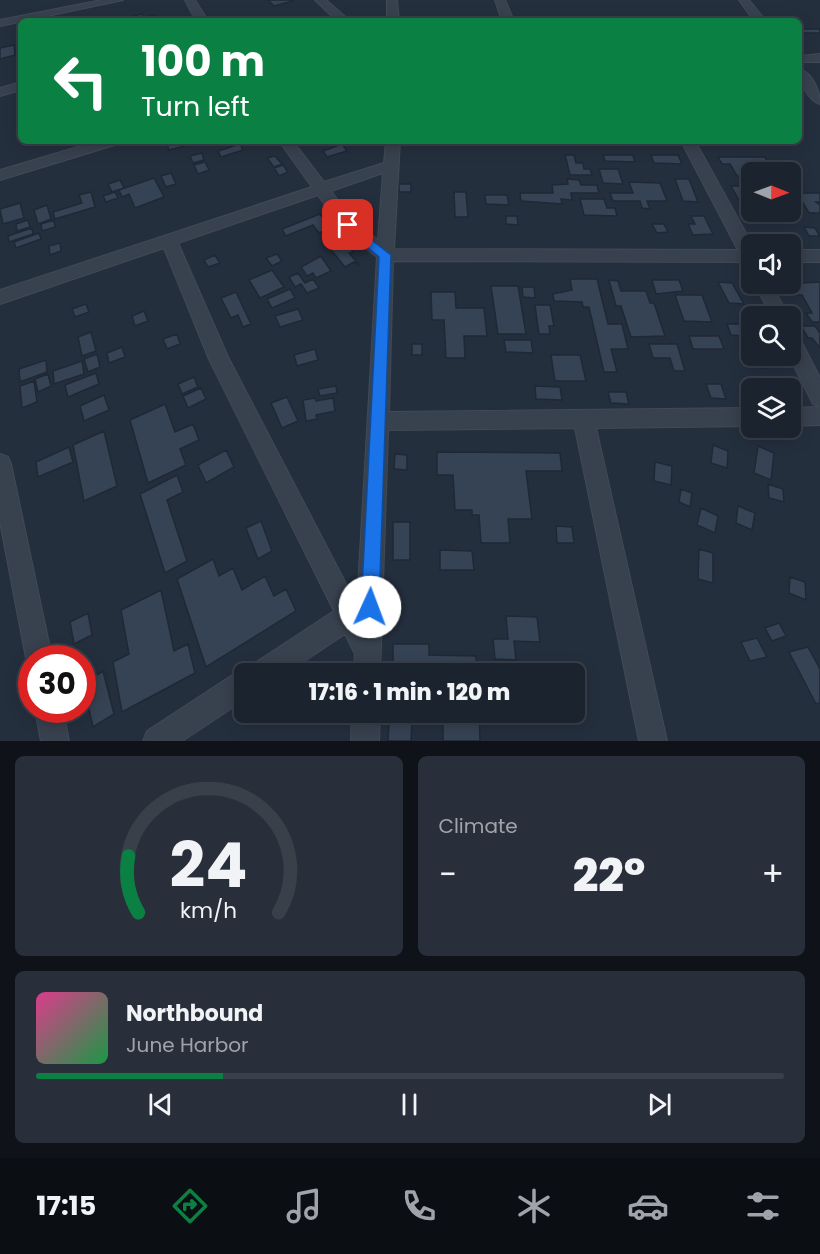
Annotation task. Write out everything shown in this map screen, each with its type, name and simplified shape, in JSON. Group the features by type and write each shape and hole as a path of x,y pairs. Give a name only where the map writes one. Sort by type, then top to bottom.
{"street":[{"path":"48,0 69,18"},
{"path":"26,18 118,0"},
{"path":"190,0 200,18"},
{"path":"320,0 341,18"},
{"path":"392,0 393,18"},
{"path":"500,0 507,18"},
{"path":"744,0 758,18"},
{"path":"0,23 18,20"},
{"path":"802,58 820,58"},
{"path":"802,76 820,100"},
{"path":"0,92 18,87"},
{"path":"0,175 103,144"},
{"path":"288,144 348,225 385,255 741,257"},
{"path":"368,663 385,255 393,144"},
{"path":"690,144 741,239"},
{"path":"0,297 392,165"},
{"path":"169,240 219,358 349,616 368,663"},
{"path":"801,256 820,256"},
{"path":"801,360 820,398"},
{"path":"801,417 820,416"},
{"path":"378,421 741,417"},
{"path":"584,420 653,741"},
{"path":"0,464 36,645"},
{"path":"278,663 349,616"},
{"path":"157,741 234,691"},
{"path":"51,723 54,741"},
{"path":"365,741 366,723"}],"building":[{"path":"268,0 292,0 293,1 274,6"},
{"path":"142,14 144,18 135,18 134,16"},
{"path":"802,29 820,29 820,33 802,33"},
{"path":"14,45 15,55 0,59 0,48"},
{"path":"167,144 192,144 169,150"},
{"path":"240,144 243,150 221,157 218,151"},
{"path":"342,144 347,151 327,157 323,151"},
{"path":"202,153 204,160 193,163 190,156"},
{"path":"565,155 574,155 576,163 583,163 584,169 590,169 592,175 570,175"},
{"path":"603,155 633,155 635,162 605,161"},
{"path":"651,155 678,155 682,164 654,163"},
{"path":"275,156 282,164 274,167 267,158"},
{"path":"718,157 765,157 768,162 741,162 741,176 737,176 730,164 722,164"},
{"path":"205,162 209,170 198,174 194,165"},
{"path":"283,165 288,172 279,176 274,168"},
{"path":"599,169 618,169 623,184 603,183"},
{"path":"171,173 176,184 166,187 161,176"},
{"path":"154,178 164,197 135,208 129,194 122,197 119,190"},
{"path":"567,179 579,180 581,185 597,185 599,193 571,193 572,200 561,199 562,204 521,201 520,193 553,193 552,185 568,184"},
{"path":"675,179 689,179 698,202 683,201"},
{"path":"120,180 124,188 112,192 108,184"},
{"path":"629,182 660,183 667,201 647,201 650,209 642,208 640,201 613,201 610,193 633,193"},
{"path":"399,184 411,184 411,192 399,192"},
{"path":"731,186 741,186 740,202"},
{"path":"91,192 95,207 55,219 53,212 82,203 79,195"},
{"path":"115,192 118,198 106,202 103,196"},
{"path":"454,192 466,192 468,217 455,217"},
{"path":"801,193 820,193 820,202 816,202 820,205 820,213 809,213 801,200"},
{"path":"485,195 507,195 509,205 486,204"},
{"path":"580,199 604,199 607,208 615,208 617,216 584,215"},
{"path":"20,203 24,218 3,224 0,209"},
{"path":"47,205 51,219 38,224 34,210"},
{"path":"320,214 331,228 319,233 313,225 286,236 282,229"},
{"path":"506,216 517,216 518,225 506,224"},
{"path":"691,216 704,216 713,234 693,235 688,224 695,224"},
{"path":"28,220 30,227 17,231 16,224"},
{"path":"54,220 55,227 42,231 41,224"},
{"path":"652,224 664,224 668,232 657,233"},
{"path":"804,227 815,228 820,236 809,236"},
{"path":"32,228 33,234 9,242 8,236"},
{"path":"39,233 41,239 16,248 14,242"},
{"path":"343,239 353,252 349,253 360,266 354,262 345,267 328,246"},
{"path":"60,243 61,251 50,255 49,246"},
{"path":"277,254 282,261 272,266 266,258"},
{"path":"215,255 220,263 208,267 204,260"},
{"path":"321,256 331,271 316,278 313,273 307,276 301,267"},
{"path":"272,270 284,287 260,298 249,280"},
{"path":"298,273 305,283 313,279 319,288 307,293 301,284 295,287 289,277"},
{"path":"570,279 597,279 608,324 622,324 628,349 611,349 617,372 604,372 589,307 583,307 582,302 554,301 553,294 572,290"},
{"path":"609,280 618,281 621,291 646,291 650,303 654,303 665,336 631,337 621,306 616,306"},
{"path":"652,280 679,280 683,291 656,294"},
{"path":"718,282 732,283 744,304 729,303"},
{"path":"820,282 820,322 812,322 806,313 812,313 802,295 786,294 801,294 801,283"},
{"path":"491,286 518,286 526,334 498,334"},
{"path":"522,287 534,287 535,298 523,297"},
{"path":"290,289 295,298 272,308 267,299"},
{"path":"236,292 251,324 243,327 238,315 231,318 221,298"},
{"path":"431,292 455,292 456,308 484,308 487,336 464,336 465,358 446,358 444,320 432,320"},
{"path":"675,295 702,295 712,322 684,321"},
{"path":"86,304 89,312 75,317 72,309"},
{"path":"535,305 550,305 554,326 549,326 550,334 539,334"},
{"path":"298,309 303,320 280,327 275,316"},
{"path":"144,311 148,321 135,326 132,316"},
{"path":"727,324 741,324 741,336 731,335"},
{"path":"801,326 815,326 820,333 820,348 812,338 808,338"},
{"path":"91,332 96,351 82,356 78,337"},
{"path":"177,334 180,344 167,349 163,339"},
{"path":"689,336 719,336 724,349 693,349"},
{"path":"504,340 531,340 533,353 506,352"},
{"path":"412,344 422,344 422,355 412,355"},
{"path":"649,344 677,344 685,371 674,371 670,358 653,358"},
{"path":"122,347 125,357 109,363 107,353"},
{"path":"315,349 318,360 297,366 294,355"},
{"path":"97,354 100,367 88,372 84,359"},
{"path":"551,355 580,355 586,381 555,381"},
{"path":"46,360 47,372 20,382 19,369"},
{"path":"82,361 84,374 54,384 53,371"},
{"path":"96,373 99,384 68,397 65,385"},
{"path":"48,374 51,386 38,392 35,379"},
{"path":"194,377 198,387 182,394 178,384"},
{"path":"34,381 37,402 22,408 20,386"},
{"path":"706,384 721,384 726,399 711,398"},
{"path":"336,386 337,393 320,396 318,389"},
{"path":"535,386 560,387 562,400 536,399"},
{"path":"201,388 206,399 188,408 183,396"},
{"path":"608,392 626,392 629,404 611,403"},
{"path":"104,395 109,410 84,421 80,406"},
{"path":"287,397 298,421 282,428 271,403"},
{"path":"315,398 316,401 333,398 335,411 316,415 317,419 306,421 303,400"},
{"path":"165,404 175,432 193,424 199,440 180,449 186,465 148,483 130,420"},
{"path":"104,431 117,486 84,501 73,445"},
{"path":"713,445 728,451 727,468 711,463"},
{"path":"758,446 774,453 771,480 754,473"},
{"path":"69,447 73,462 38,477 36,462"},
{"path":"226,450 234,467 206,483 198,465"},
{"path":"437,452 560,453 562,471 526,471 532,519 508,519 510,543 481,543 479,515 472,515 472,510 455,510 453,475 437,475"},
{"path":"395,454 407,455 407,470 394,469"},
{"path":"655,462 672,466 671,485 654,481"},
{"path":"177,475 183,492 167,500 187,561 165,573 140,494"},
{"path":"768,484 783,489 784,502 769,498"},
{"path":"681,489 692,493 690,507 679,502"},
{"path":"738,506 755,513 752,530 736,523"},
{"path":"701,508 718,516 715,533 697,525"},
{"path":"261,521 272,551 258,559 246,528"},
{"path":"393,522 410,522 410,560 393,560"},
{"path":"556,526 572,527 574,543 557,543"},
{"path":"699,549 713,553 713,583 698,579"},
{"path":"440,550 472,551 474,570 440,570"},
{"path":"213,559 219,576 233,568 242,590 265,576 274,596 286,589 296,611 206,667 177,579"},
{"path":"790,577 805,582 806,600 789,593"},
{"path":"161,590 174,651 188,644 195,673 122,712 113,662 129,654 121,610"},
{"path":"88,613 92,635 74,644 70,622"},
{"path":"506,616 537,617 540,642 514,641 516,660 495,659 493,639 508,639"},
{"path":"779,623 786,636 772,641 765,628"},
{"path":"757,638 767,657 750,661 741,642"},
{"path":"393,644 429,644 429,655 476,656 476,663 393,663"},
{"path":"808,647 820,669 820,703 816,704 789,652"},
{"path":"103,671 114,714 93,727 92,723 96,723 96,676"},
{"path":"389,723 412,723 411,741 388,741"},
{"path":"443,723 479,723 480,741 443,741"}],"route":[{"path":"348,225 366,242 385,255 370,607"}]}
